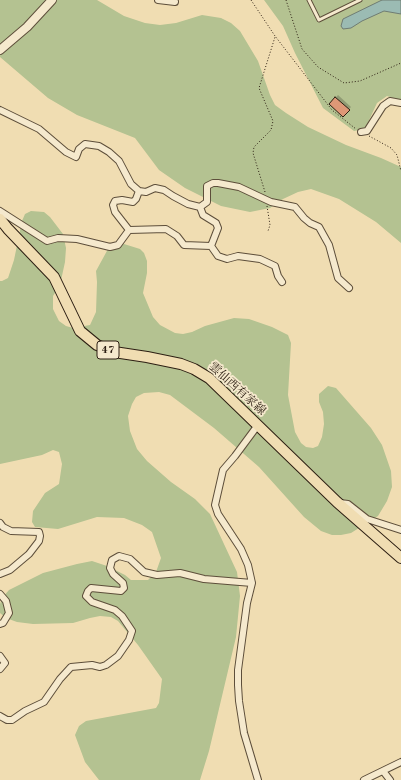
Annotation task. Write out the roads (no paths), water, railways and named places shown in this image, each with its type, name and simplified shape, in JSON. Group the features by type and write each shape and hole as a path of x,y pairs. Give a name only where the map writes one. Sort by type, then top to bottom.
{"main road":[{"name":"雲仙西有家線","path":"0,218 8,229 54,277 80,331 97,345 114,352 181,364 194,369 209,378 337,502 401,558"}],"street":[{"path":"0,50 27,27 52,0"},
{"path":"158,0 175,2"},
{"path":"360,132 367,131 383,106 390,101 401,103"},
{"path":"0,110 39,129 66,152 76,157 79,149 85,144 99,146 119,161 131,184 139,191 146,192 155,188 164,190 183,201 200,207"},
{"path":"200,207 207,202 207,186 218,182 239,187 268,200 295,207 304,218 310,223 319,227 329,245 338,278 349,288"},
{"path":"129,230 115,212 113,205 115,201 122,200 133,202 139,191"},
{"path":"200,207 203,215 216,223 218,228 211,246"},
{"path":"0,211 47,241 58,238 77,239 110,247 118,245 129,230"},
{"path":"129,230 166,229 177,236 184,245 211,246"},
{"path":"211,246 218,256 227,259 238,256 260,259 275,266 278,276 282,282"},
{"path":"258,425 223,470 215,505 218,514 241,549 248,565 252,582 247,603 238,670 238,685 244,733 258,780"},
{"path":"337,502 348,504 367,519 401,530"},
{"path":"0,523 3,527 11,531 39,532 40,536 39,541 29,554 10,570 0,574"},
{"path":"0,716 7,720 12,720 25,711 44,702 60,679 71,667 92,665 100,667 106,665 118,656 129,640 132,631 122,616 115,610 92,602 86,596 91,588 121,591 124,588 123,584 113,574 110,568 112,560 119,556 130,559 144,572 157,575 180,573 204,579 252,582"},
{"path":"0,594 6,601 9,613 3,623 0,624"},
{"path":"0,656 5,663 0,669"},
{"path":"364,780 401,762"},
{"path":"383,771 390,780"}],"lane":[{"path":"309,0 319,20 360,0"}],"water":[{"path":"382,0 401,0 401,14 384,11 351,28 343,29 341,26 343,19"}]}
